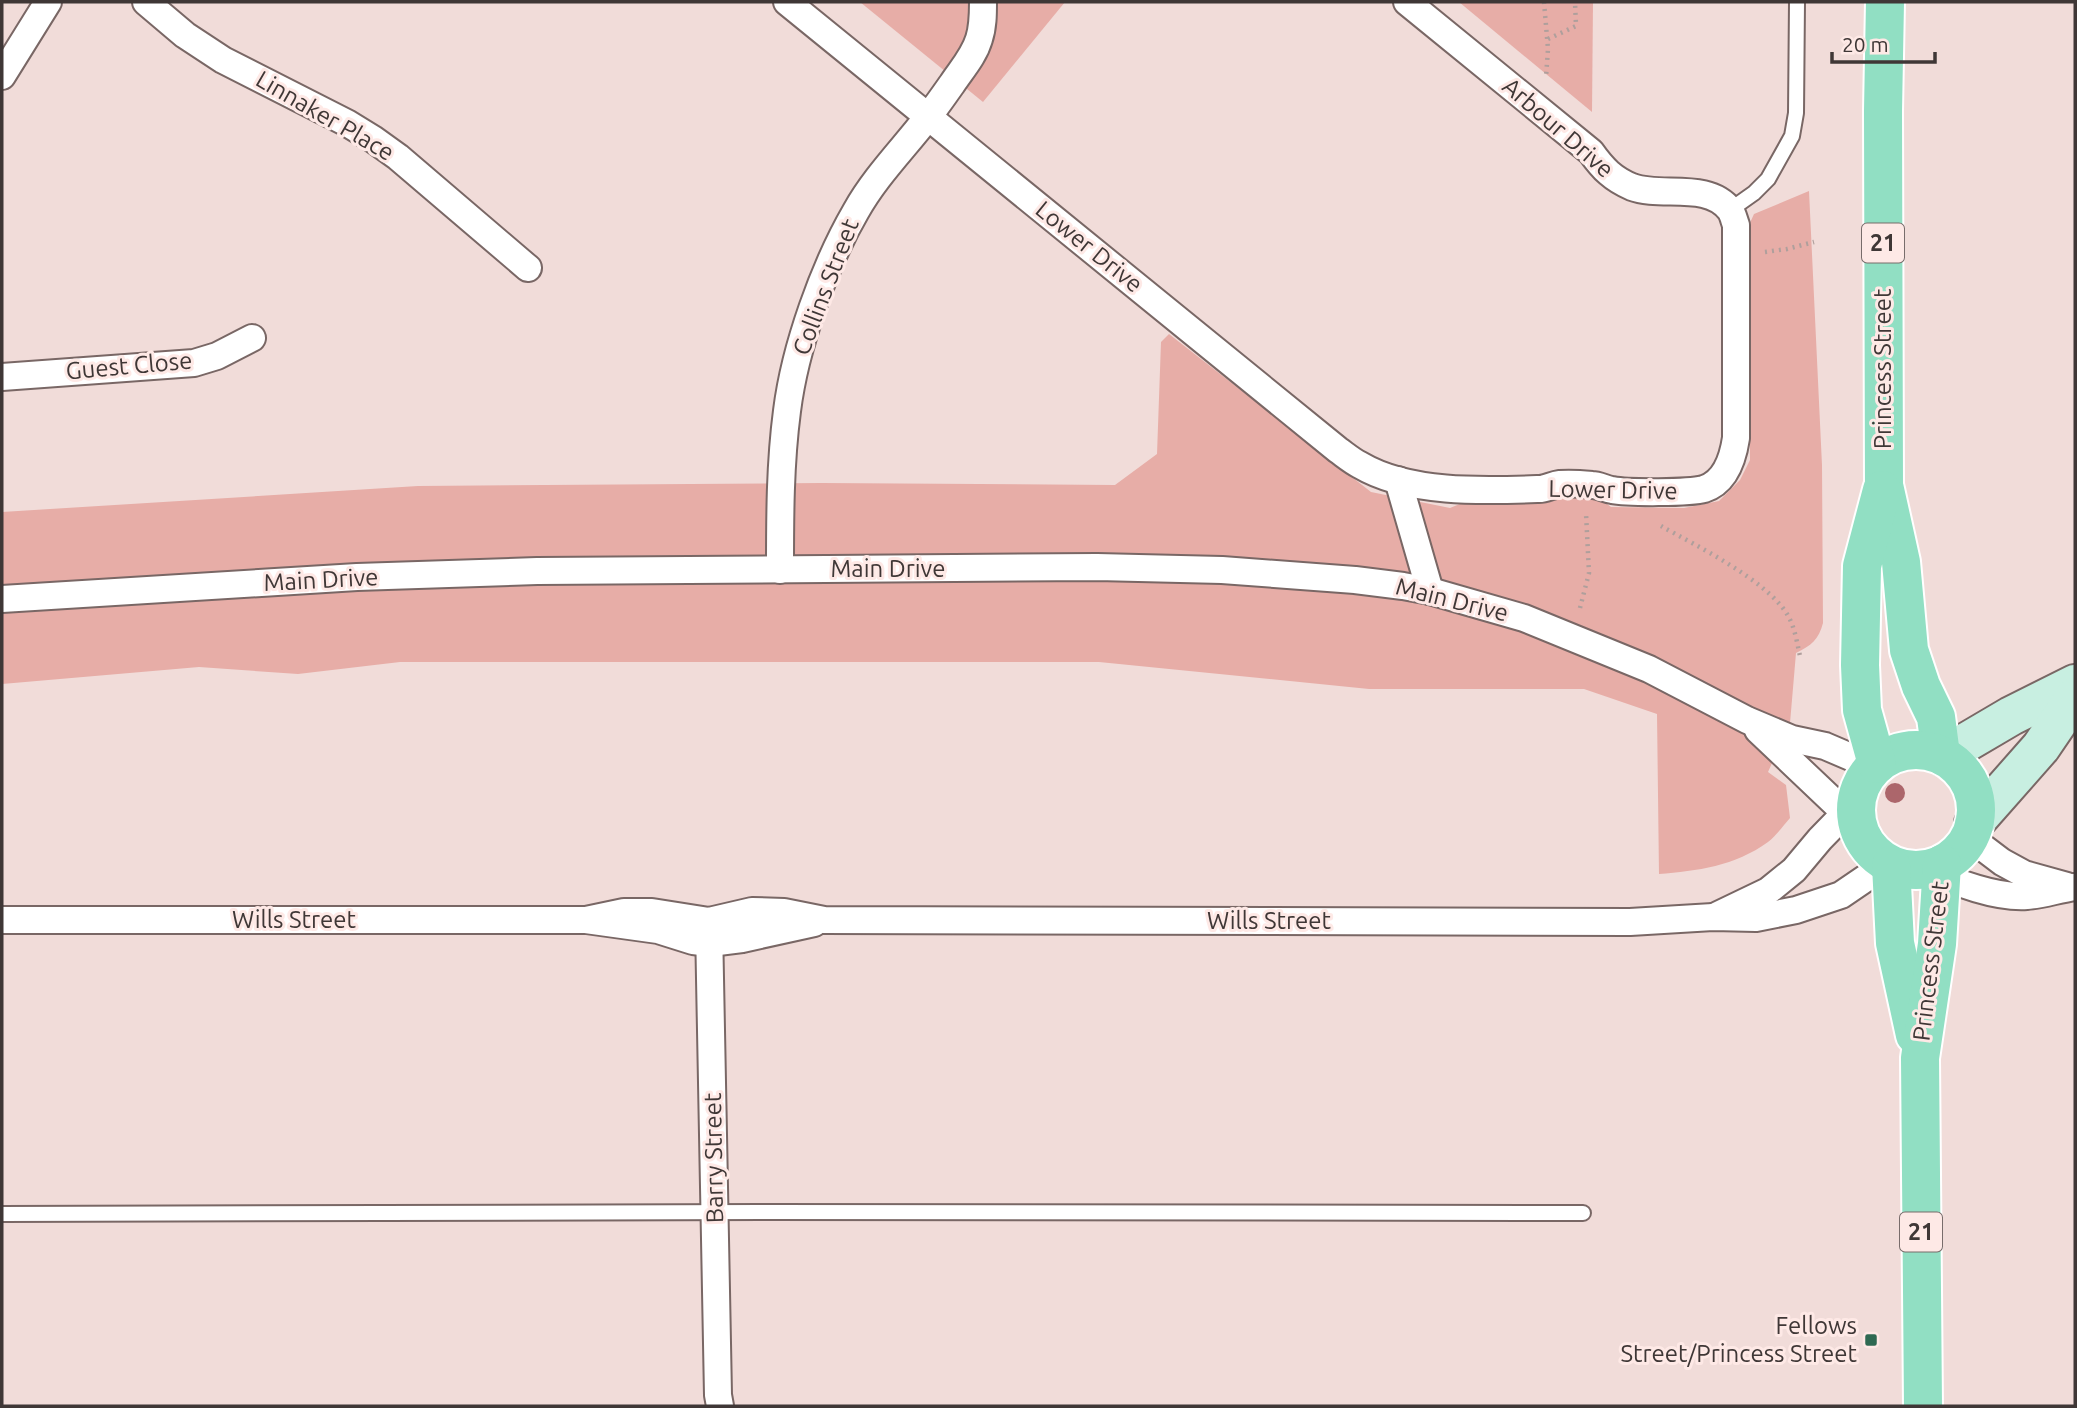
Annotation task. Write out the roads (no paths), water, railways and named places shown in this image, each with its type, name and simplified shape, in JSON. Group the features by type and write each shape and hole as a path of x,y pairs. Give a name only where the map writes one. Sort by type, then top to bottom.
{"main road":[{"name":"Princess Street","path":"1885,2 1882,111 1884,485 1901,562 1909,650 1921,686 1936,717 1942,756"},
{"name":"Princess Street","path":"1875,766 1862,710 1861,578 1884,485"},
{"path":"1942,756 2011,716 2075,684"},
{"path":"1972,830 1976,803 1970,783 1958,767 1942,756 1924,750 1908,750 1891,755 1875,766 1860,788 1853,813 1864,840 1875,853 1918,867 1962,848 1972,830 2041,747 2075,697"},
{"name":"Princess Street","path":"1918,867 1895,943 1920,1058"},
{"name":"Princess Street","path":"1918,867 1937,944 1920,1058 1923,1406"}],"street":[{"path":"2,76 48,2"},
{"name":"Linnaker Place","path":"146,2 185,35 223,60 373,139 398,157 528,268"},
{"name":"Lower Drive","path":"787,2 1338,450 1359,465 1398,480 1425,486 1543,489 1559,484 1584,484 1613,490 1683,491 1704,489 1718,481 1733,457 1737,438 1736,225 1730,210"},
{"name":"Collins Street","path":"780,570 780,500 787,409 797,359 811,315 833,256 857,209 890,163 929,117 973,55 980,37 983,2"},
{"name":"Arbour Drive","path":"1407,2 1591,152 1604,170 1617,179 1649,191 1702,193 1718,200 1730,210"},
{"name":"Guest Close","path":"2,377 194,363 217,356 252,338"},
{"path":"1398,480 1430,591"},
{"name":"Main Drive","path":"2,599 370,576 537,571 1097,567 1222,570 1355,580 1430,591 1524,618 1649,669 1792,739 1825,746 1875,766"},
{"name":"Main Drive","path":"1747,719 1853,813"},
{"name":"Wills Street","path":"1713,917 1768,891 1794,870 1853,813"},
{"path":"1972,830 2002,862 2024,874 2074,887"},
{"path":"1918,867 1991,893 2026,896 2074,887"},
{"name":"Wills Street","path":"2,920 586,919 624,912 652,912 709,932 752,911 784,912 824,920 1630,922 1713,917 1756,918 1796,910 1918,867"},
{"name":"Barry Street","path":"709,932 718,1403"}],"lane":[{"path":"1730,210 1768,179 1792,136 1796,113 1797,2"},
{"path":"2,1214 1583,1213"}],"place":[{"name":"Fellows Street/Princess Street","path":"1871,1340"}]}
